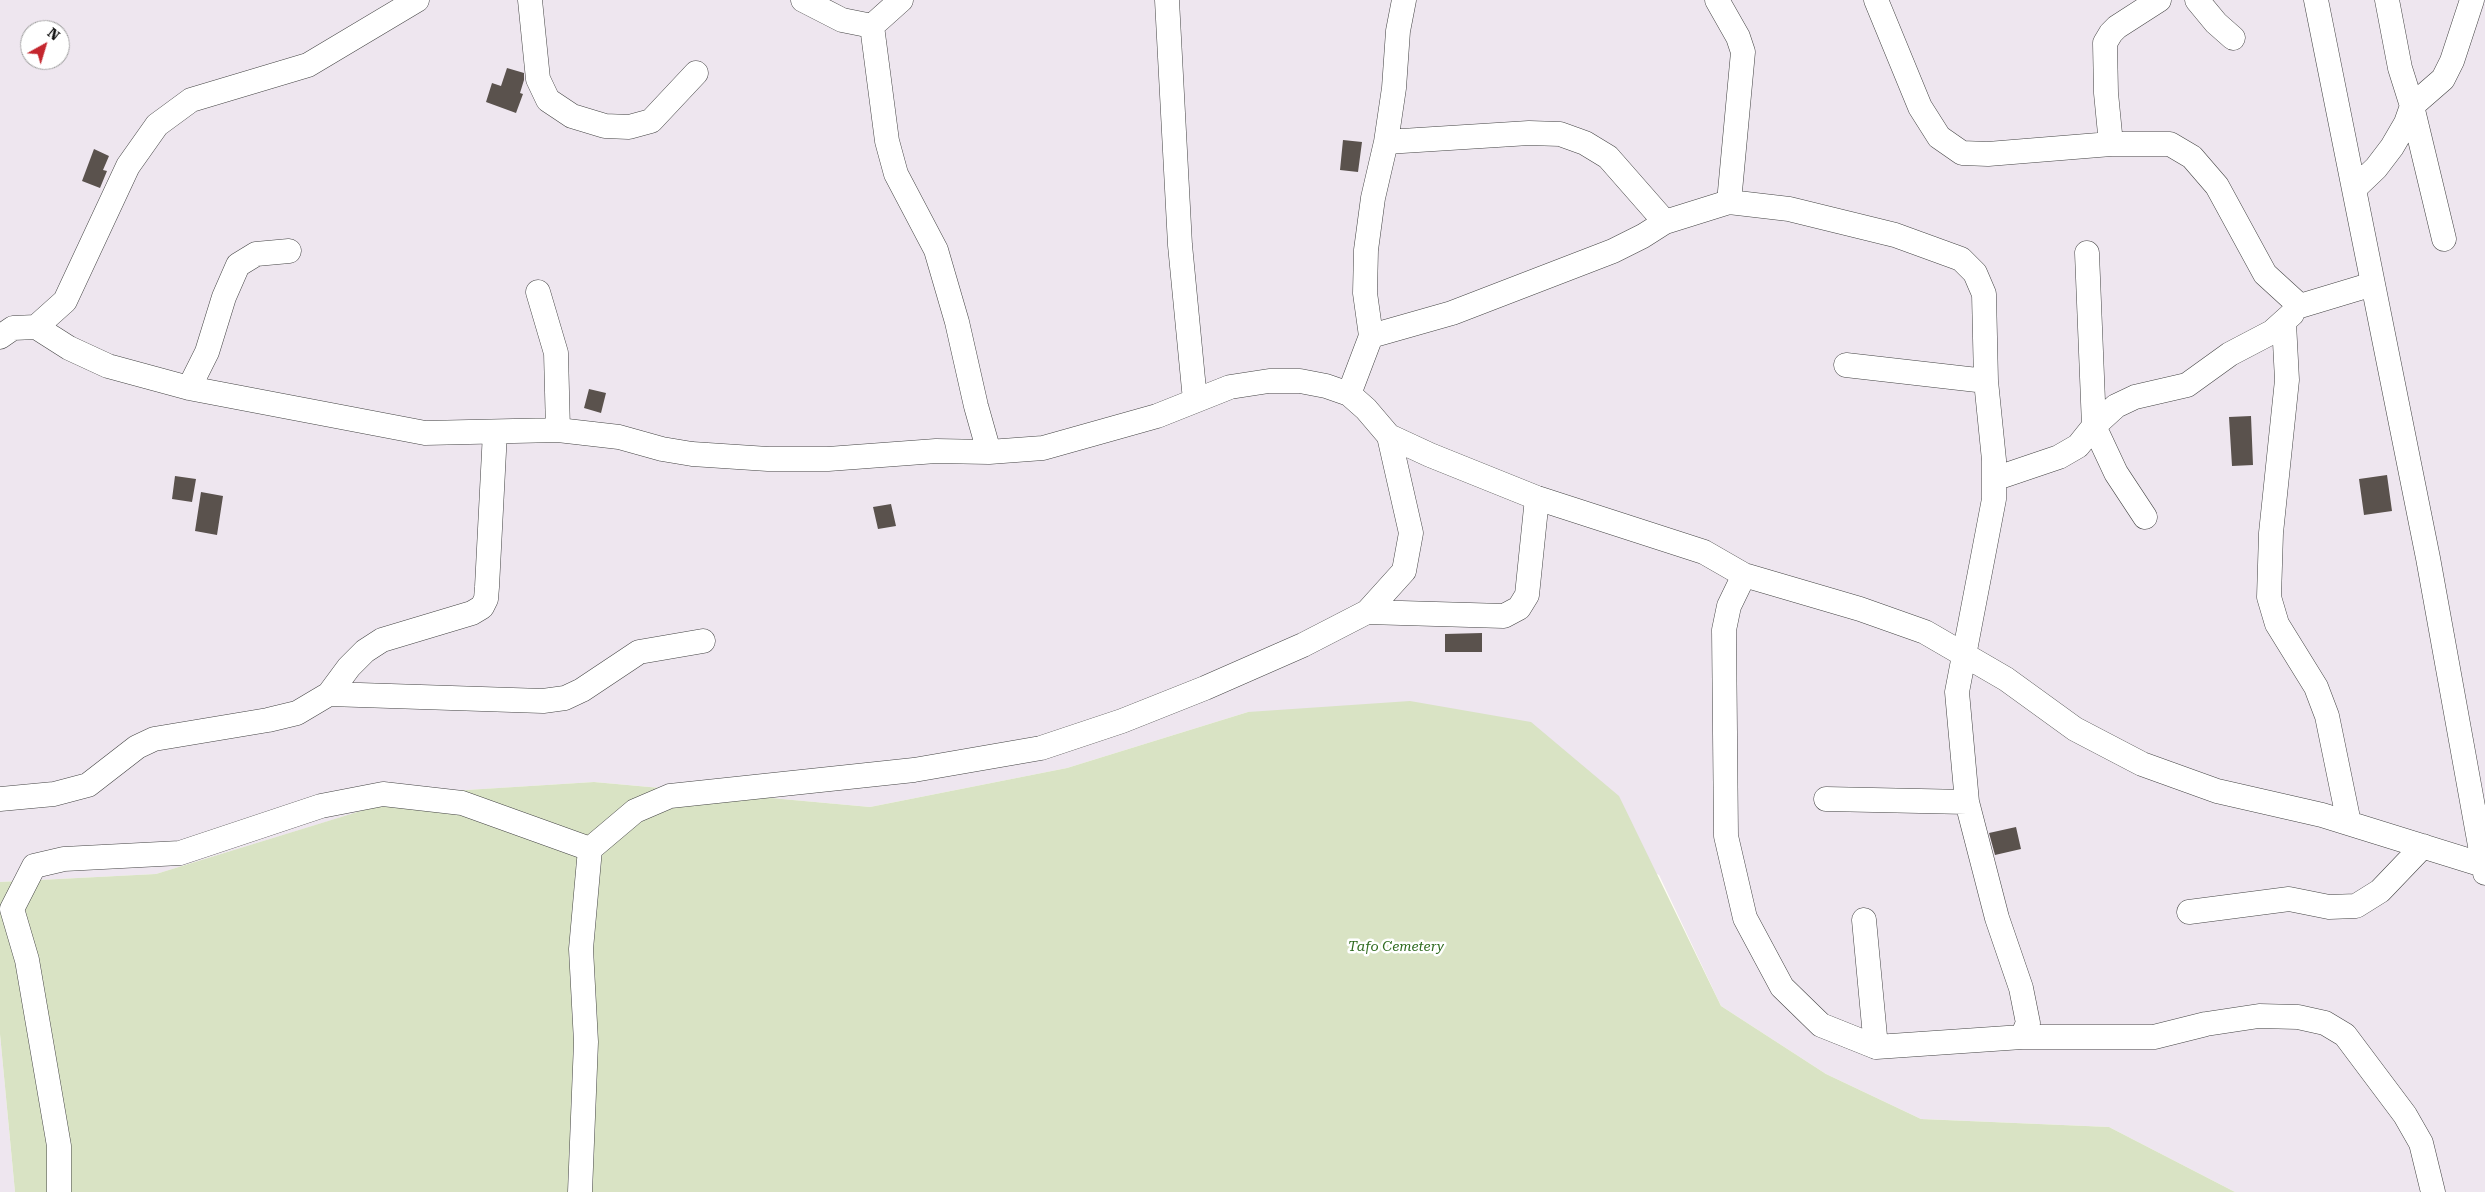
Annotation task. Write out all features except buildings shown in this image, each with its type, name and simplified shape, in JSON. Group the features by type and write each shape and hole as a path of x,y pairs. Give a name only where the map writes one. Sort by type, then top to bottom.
{"street":[{"path":"36,327 65,301 128,166 156,125 191,100 308,64 418,0"},
{"path":"530,0 538,80 548,100 572,116 604,126 629,127 651,121 696,72"},
{"path":"803,0 842,20 872,26"},
{"path":"872,26 901,0"},
{"path":"1167,0 1180,245 1195,400"},
{"path":"1348,394 1372,336 1365,293 1366,250 1373,198 1386,142 1394,88 1398,31 1404,0"},
{"path":"1717,0 1738,37 1743,52 1729,202"},
{"path":"1876,0 1920,107 1939,137 1962,153 1988,154 2111,144 2170,144 2192,157 2217,186 2266,274 2300,306"},
{"path":"2111,144 2106,94 2106,43 2117,27 2159,0"},
{"path":"2197,0 2216,23 2233,38"},
{"path":"0,337 13,328 36,327 68,348 108,366 189,388 425,433 558,430 619,437 662,449 692,454 768,459 828,459 928,451 989,452 1043,448 1157,416 1230,387 1269,381 1309,383 1348,394 1366,409 1389,436 1537,498 1704,552 1744,575 1860,609 1925,632 1964,652 2006,679 2075,730 2142,764 2217,791 2349,823 2423,846 2484,869 2480,816 2316,0"},
{"path":"2387,0 2400,68 2412,106 2444,239"},
{"path":"2354,189 2376,168 2392,147 2406,124 2412,106 2443,79 2452,61 2472,0"},
{"path":"872,26 887,141 896,174 936,250 958,322 976,406 989,452"},
{"path":"1386,142 1529,132 1560,134 1585,143 1608,156 1665,222"},
{"path":"1372,336 1452,313 1612,251 1644,236 1665,222 1729,202 1789,210 1885,232 1961,259 1975,273 1984,294 1986,381 1994,499 1957,692 1967,802 1997,918 2021,988 2028,1023 2022,1038"},
{"path":"189,388 207,352 224,297 238,265 256,254 289,251"},
{"path":"2087,253 2094,426 2116,473 2144,517"},
{"path":"1994,479 2059,457 2078,446 2094,426 2116,406 2135,397 2187,384 2230,354 2272,332 2284,323 2300,306 2373,284"},
{"path":"538,292 556,354 558,430"},
{"path":"2284,323 2286,380 2271,533 2269,597 2277,624 2316,687 2327,716 2349,823"},
{"path":"1846,365 1986,381"},
{"path":"0,799 54,794 88,785 137,747 154,739 268,720 297,713 329,694 349,667 365,651 382,640 472,613 482,607 487,593 495,432"},
{"path":"580,1192 586,1042 581,949 590,849 635,811 670,796 914,770 1041,748 1122,721 1206,688 1303,645 1367,612 1404,572 1411,533 1389,436"},
{"path":"1367,612 1504,616 1519,608 1526,595 1537,498"},
{"path":"1744,575 1729,606 1724,630 1726,836 1745,918 1782,987 1821,1025 1876,1047 2022,1038 2154,1036 2206,1024 2259,1016 2298,1017 2325,1023 2345,1035 2405,1115 2421,1143 2432,1192"},
{"path":"329,694 543,701 565,698 582,690 639,652 703,642"},
{"path":"59,1192 58,1146 27,960 12,909 34,866 64,859 180,853 296,814 383,794 462,803 590,849"},
{"path":"1826,799 1967,802"},
{"path":"2189,912 2289,899 2329,906 2356,906 2380,891 2423,846"},
{"path":"1864,920 1876,1047"}],"shaded area":[{"path":"0,0 2485,0 2485,1192 2235,1192 2109,1127 1921,1119 1826,1074 1721,1006 1659,875 1248,712 1067,768 870,807 594,782 420,793 156,874 0,882"},
{"path":"0,1034 15,1192 0,1192"}],"green space":[{"name":"Tafo Cemetery","path":"1410,701 1531,722 1619,796 1721,1006 1826,1074 1921,1119 2109,1127 2235,1192 15,1192 0,1034 0,882 156,874 419,793 594,782 870,807 1067,768 1248,712"}]}
